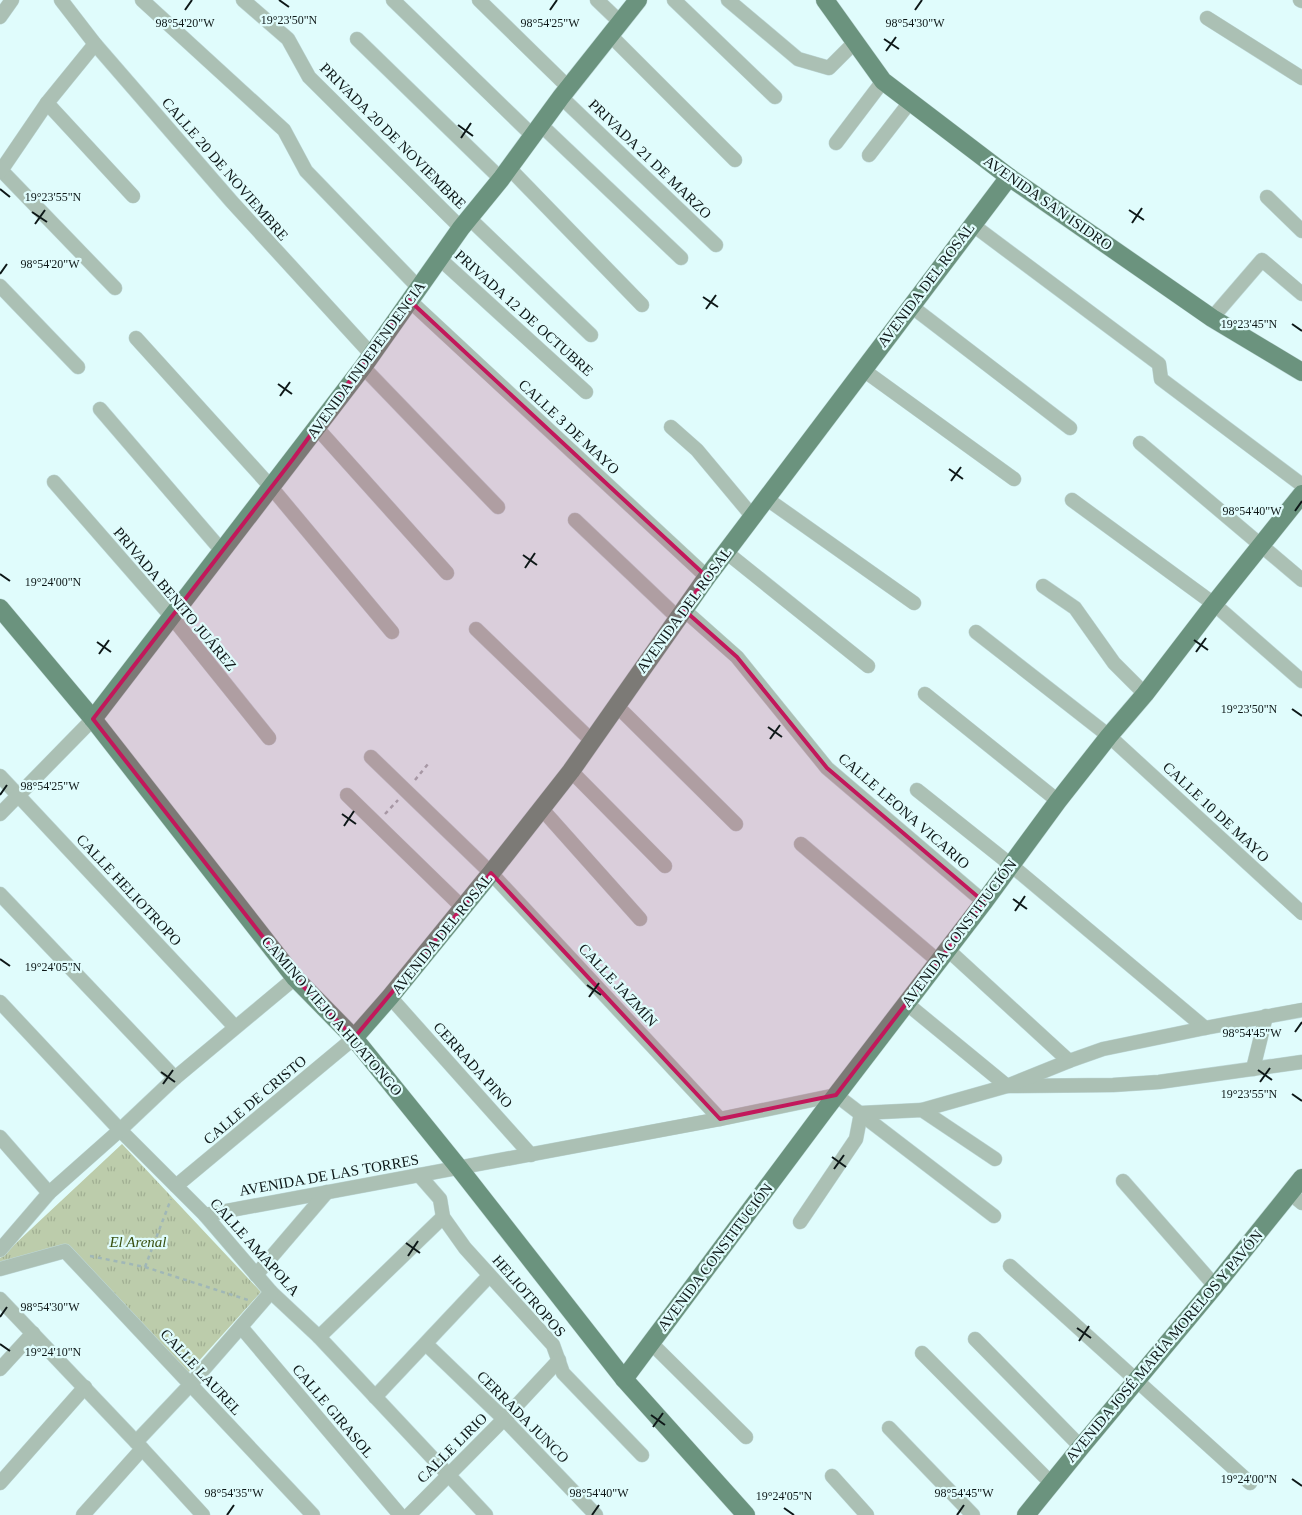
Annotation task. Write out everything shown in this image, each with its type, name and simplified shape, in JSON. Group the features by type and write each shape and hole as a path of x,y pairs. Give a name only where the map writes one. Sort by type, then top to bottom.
{"main road":[{"name":"AVENIDA INDEPENDENCIA","path":"93,719 317,428 465,223 505,173 564,92 638,0"},
{"name":"AVENIDA SAN ISIDRO","path":"824,0 883,81 1009,177 1212,318 1302,372"},
{"name":"AVENIDA DEL ROSAL","path":"354,1038 463,908 571,771 680,613 768,499 862,369 1009,177"},
{"name":"AVENIDA CONSTITUCIÓN","path":"624,1379 836,1094 984,902 1058,801 1109,736 1146,694 1214,604 1302,494"},
{"name":"CAMINO VIEJO A HUATONGO","path":"0,608 93,719 295,978 354,1038 459,1168 624,1379 746,1515"},
{"name":"AVENIDA JOSÉ MARÍA MORELOS Y PAVÓN","path":"1029,1514 1051,1483 1136,1380 1216,1286 1296,1198 1302,1178"}],"street":[{"path":"0,17 12,0"},
{"name":"CALLE 20 DE NOVIEMBRE","path":"61,0 95,44 367,360 498,507"},
{"name":"CALLE 3 DE MAYO","path":"142,0 284,130 306,171 414,294 707,577"},
{"name":"PRIVADA 20 DE NOVIEMBRE","path":"243,0 288,39 309,77 465,223 591,335"},
{"path":"393,0 681,258"},
{"name":"PRIVADA 21 DE MARZO","path":"479,0 564,92 716,245"},
{"path":"597,0 615,29 735,160"},
{"path":"675,0 775,97"},
{"path":"728,0 798,59 829,68 855,42"},
{"path":"1207,18 1302,78"},
{"path":"357,39 505,173 642,305"},
{"path":"95,44 47,103 1,171 115,288"},
{"path":"836,143 883,81"},
{"path":"869,155 910,102"},
{"path":"47,103 133,196"},
{"path":"1267,197 1302,231"},
{"path":"973,224 1159,364 1161,380 1302,484"},
{"name":"PRIVADA 12 DE OCTUBRE","path":"440,259 586,392"},
{"path":"1212,318 1262,260 1302,294"},
{"path":"0,286 78,367"},
{"path":"911,306 992,366 1070,428"},
{"path":"136,338 271,487 392,632"},
{"path":"862,369 1014,479"},
{"path":"100,409 222,551"},
{"path":"671,427 697,450 753,517"},
{"path":"317,428 446,573"},
{"path":"1140,443 1302,580"},
{"name":"PRIVADA BENITO JUÁREZ","path":"54,482 171,616 268,738"},
{"path":"768,499 914,603"},
{"path":"1072,500 1214,604 1302,681"},
{"name":"CALLE LEONA VICARIO","path":"575,520 680,613 737,657 827,768 984,902"},
{"path":"726,552 868,666"},
{"path":"1043,586 1075,608 1114,663 1146,694"},
{"path":"476,629 592,741"},
{"name":"CALLE 10 DE MAYO","path":"976,632 1109,736 1302,913"},
{"path":"925,694 1058,801"},
{"path":"616,705 736,824"},
{"path":"0,814 93,719"},
{"name":"CALLE JAZMÍN","path":"371,757 491,873 720,1120"},
{"path":"571,771 665,866"},
{"name":"CALLE HELIOTROPO","path":"0,776 235,1027"},
{"path":"917,790 1011,865 1205,1028"},
{"path":"347,795 463,908"},
{"path":"541,808 640,919"},
{"path":"801,844 942,955 1069,1061"},
{"path":"0,894 175,1078"},
{"path":"0,1250 49,1193 175,1078 295,978"},
{"name":"CERRADA PINO","path":"390,997 530,1155"},
{"name":"CALLE AMAPOLA","path":"0,1002 120,1130 205,1215 271,1292 319,1337 486,1515"},
{"path":"906,1003 1007,1086 1113,1085 1159,1082 1302,1062"},
{"path":"861,1113 922,1110 1007,1086 1103,1049 1266,1016 1302,1011"},
{"path":"1253,1069 1266,1016"},
{"name":"CALLE DE CRISTO","path":"176,1186 354,1038"},
{"path":"836,1094 994,1216"},
{"name":"AVENIDA DE LAS TORRES","path":"205,1215 720,1120 836,1094"},
{"path":"922,1110 995,1159"},
{"path":"800,1222 856,1139 861,1113"},
{"path":"0,1137 49,1193"},
{"name":"HELIOTROPOS","path":"419,1175 440,1199 443,1217 465,1248 553,1344 563,1373 642,1455"},
{"path":"1123,1181 1216,1286"},
{"path":"256,1275 327,1192"},
{"path":"319,1337 443,1217"},
{"path":"0,1269 65,1251"},
{"name":"CALLE LAUREL","path":"65,1251 313,1515"},
{"path":"1010,1266 1250,1483"},
{"path":"375,1397 489,1276"},
{"path":"84,1515 139,1445 271,1292"},
{"path":"0,1299 139,1445 195,1512"},
{"name":"CALLE GIRASOL","path":"241,1327 400,1515"},
{"path":"0,1369 33,1333"},
{"path":"975,1339 1081,1447"},
{"path":"651,1343 746,1437"},
{"name":"CERRADA JUNCO","path":"426,1344 504,1419 596,1515"},
{"path":"922,1353 1051,1483"},
{"name":"CALLE LIRIO","path":"409,1515 504,1419 559,1360"},
{"path":"0,1483 85,1387"},
{"path":"888,1428 974,1515"},
{"path":"832,1476 866,1515"}],"path":[{"path":"145,1267 176,1186"},
{"path":"65,1251 145,1267 261,1305"}],"highlighted area":[{"path":"409,300 707,577 683,609 737,657 827,768 984,902 836,1095 720,1119 491,873 354,1038 295,978 93,719 293,459"}],"green space":[{"name":"El Arenal","path":"122,1144 261,1292 187,1374 68,1248 0,1263 0,1258"}]}
